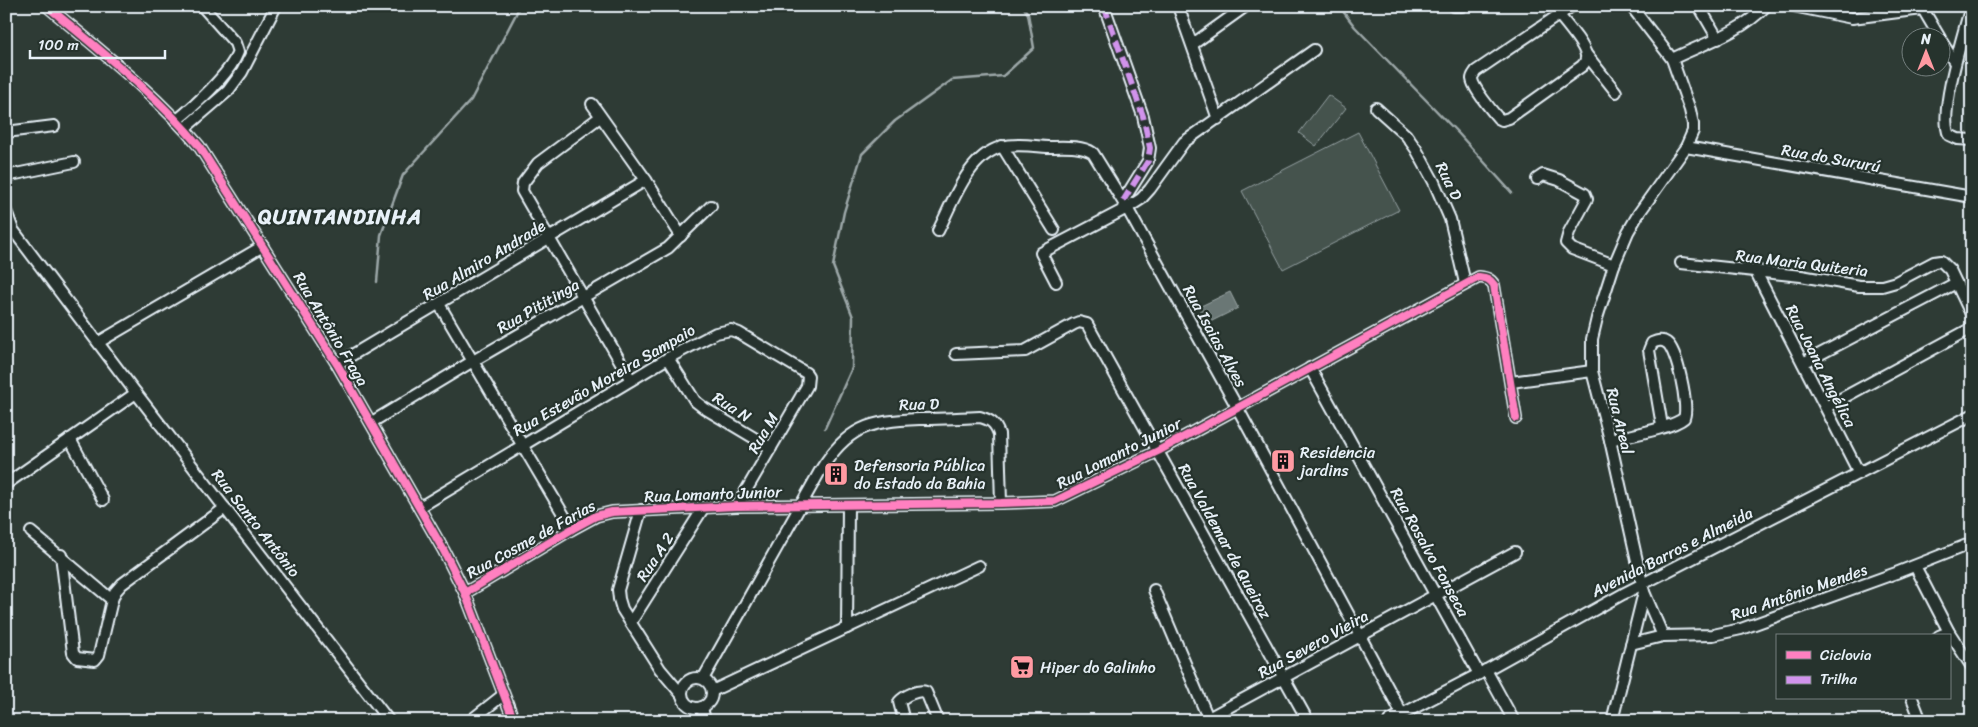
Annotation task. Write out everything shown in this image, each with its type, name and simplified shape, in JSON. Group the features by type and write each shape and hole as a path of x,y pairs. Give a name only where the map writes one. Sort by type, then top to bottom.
{"street":[{"name":"Rua Antônio Fraga","path":"47,6 106,56 185,128 199,146 337,364 420,507 465,593 514,721"},
{"path":"176,120 190,109 226,72 238,52 235,43 202,6"},
{"path":"185,128 228,91 242,72 276,6"},
{"path":"1104,6 1143,116 1149,140 1150,155 1148,161 1125,204"},
{"path":"1178,6 1218,119"},
{"path":"1193,44 1246,6"},
{"path":"1455,6 1462,6"},
{"path":"1572,6 1476,71 1472,79 1498,118 1502,120 1509,118 1582,66 1586,62 1586,54"},
{"name":"Rua Areal","path":"1631,6 1672,59 1683,88 1693,124 1693,131 1686,147 1633,223 1614,265 1594,330 1592,371 1610,440 1643,588 1663,636"},
{"path":"1699,6 1718,38"},
{"path":"1672,59 1742,27 1766,6"},
{"path":"1793,6 1852,18 1922,8 1934,28"},
{"path":"1970,7 1955,63 1946,117 1947,130 1953,137 1972,140"},
{"path":"1559,15 1586,54 1616,92"},
{"path":"1056,282 1040,253 1125,204 1141,199 1184,142 1314,50"},
{"path":"1950,55 1955,63"},
{"path":"592,104 646,180 681,236"},
{"name":"Rua D","path":"1376,108 1406,135 1434,182 1450,219 1465,283"},
{"path":"600,117 538,163 523,183 522,191 632,380"},
{"path":"6,132 54,126"},
{"name":"Rua Isaias Alves","path":"938,231 968,172 989,151 1002,146 1016,145 1088,150 1093,153 1125,204 1237,407 1402,714"},
{"path":"1002,146 1054,230"},
{"name":"Rua do Sururú","path":"1686,147 1972,197"},
{"path":"6,176 74,162"},
{"path":"1537,179 1543,175 1552,177 1585,194 1588,199 1569,232 1566,243 1572,249 1614,265"},
{"name":"Rua Almiro Andrade","path":"337,364 646,180"},
{"name":"Rua Pititinga","path":"372,422 668,248 711,206"},
{"name":"Rua Santo Antônio","path":"6,211 10,233 100,342 136,393 389,721"},
{"path":"100,342 263,246"},
{"name":"Rua Maria Quiteria","path":"1681,263 1815,278 1859,286 1882,286 1896,282 1939,261 1948,266 1972,316"},
{"name":"Rua Joana Angélica","path":"1756,272 1858,473"},
{"name":"Rua Lomanto Junior","path":"612,512 737,506 1055,501 1158,451 1479,277 1491,280 1494,285 1511,382"},
{"path":"1803,363 1956,283"},
{"path":"439,304 572,529"},
{"name":"Rua Valdemar de Queiroz","path":"956,354 1025,351 1074,324 1079,322 1087,324 1308,721"},
{"path":"1826,407 1972,328"},
{"name":"Rua Estevão Moreira Sampaio","path":"420,507 668,358 716,332 731,330 739,332 806,373"},
{"path":"1610,440 1662,426 1682,420 1686,409 1674,354 1668,344 1661,341 1652,343 1649,350 1662,426"},
{"name":"Rua N","path":"668,358 695,401 771,448"},
{"name":"Rua Rosalvo Fonseca","path":"1310,368 1437,595 1514,721"},
{"path":"1516,418 1511,382 1592,371"},
{"name":"Rua M","path":"737,506 807,386 808,376 806,373"},
{"path":"6,484 136,393"},
{"name":"Avenida Barros e Almeida","path":"1388,721 1858,473 1972,415"},
{"name":"Rua D","path":"703,679 832,452 850,435 865,426 886,420 980,417 990,420 996,426 999,434 1001,503"},
{"path":"70,439 102,500"},
{"path":"847,628 848,505"},
{"name":"Rua A 2","path":"631,622 704,507"},
{"path":"61,555 74,653 76,658 92,661 97,658 115,592 122,584 225,508"},
{"path":"641,510 618,590 619,599 622,609 660,668 687,704 696,708 702,707 710,701 711,686 703,679 692,678 682,690 682,695"},
{"name":"Rua Cosme de Farias","path":"465,593 572,529 596,516 612,512"},
{"path":"32,532 112,600"},
{"name":"Rua Antônio Mendes","path":"1631,644 1663,636 1713,634 1741,629 1915,566 1972,543"},
{"name":"Rua Severo Vieira","path":"1205,719 1515,552"},
{"path":"712,691 979,566"},
{"path":"1915,566 1949,632 1972,667"},
{"path":"1612,721 1643,588"},
{"path":"1154,590 1205,719"},
{"path":"1944,634 1949,632"},
{"path":"904,721 899,704 900,699 923,691 926,692 938,721"},
{"path":"470,721 503,695"},
{"path":"1913,700 1921,721"},
{"path":"702,707 705,721"}],"shaded area":[{"path":"1328,95 1346,108 1316,146 1299,133"},
{"path":"1358,132 1399,210 1283,269 1242,191"},
{"path":"1230,292 1238,308 1208,323 1199,307"}],"waterway":[{"path":"377,282 381,235 403,175 471,100 519,6"},
{"path":"825,428 852,368 853,317 833,266 844,212 862,154 895,121 952,80 1003,76 1034,48 1028,14 1023,6"},
{"path":"1339,6 1355,27 1459,134 1512,193"}],"marked path":[{"path":"1104,6 1143,116 1150,148 1148,161 1123,201"}],"cycle path":[{"path":"47,6 146,91 183,127 199,146 337,364 444,551 465,593 514,721"},
{"path":"465,593 572,529 596,516 612,512 737,506 1055,501 1158,451 1479,277 1488,279 1494,285 1516,418"}],"place":[{"name":"Residencia jardins","path":"1283,461"},
{"name":"Defensoria Pública do Estado da Bahia","path":"836,474"},
{"name":"Hiper do Galinho","path":"1022,667"}],"district":[{"name":"QUINTANDINHA","path":"340,217"}]}
